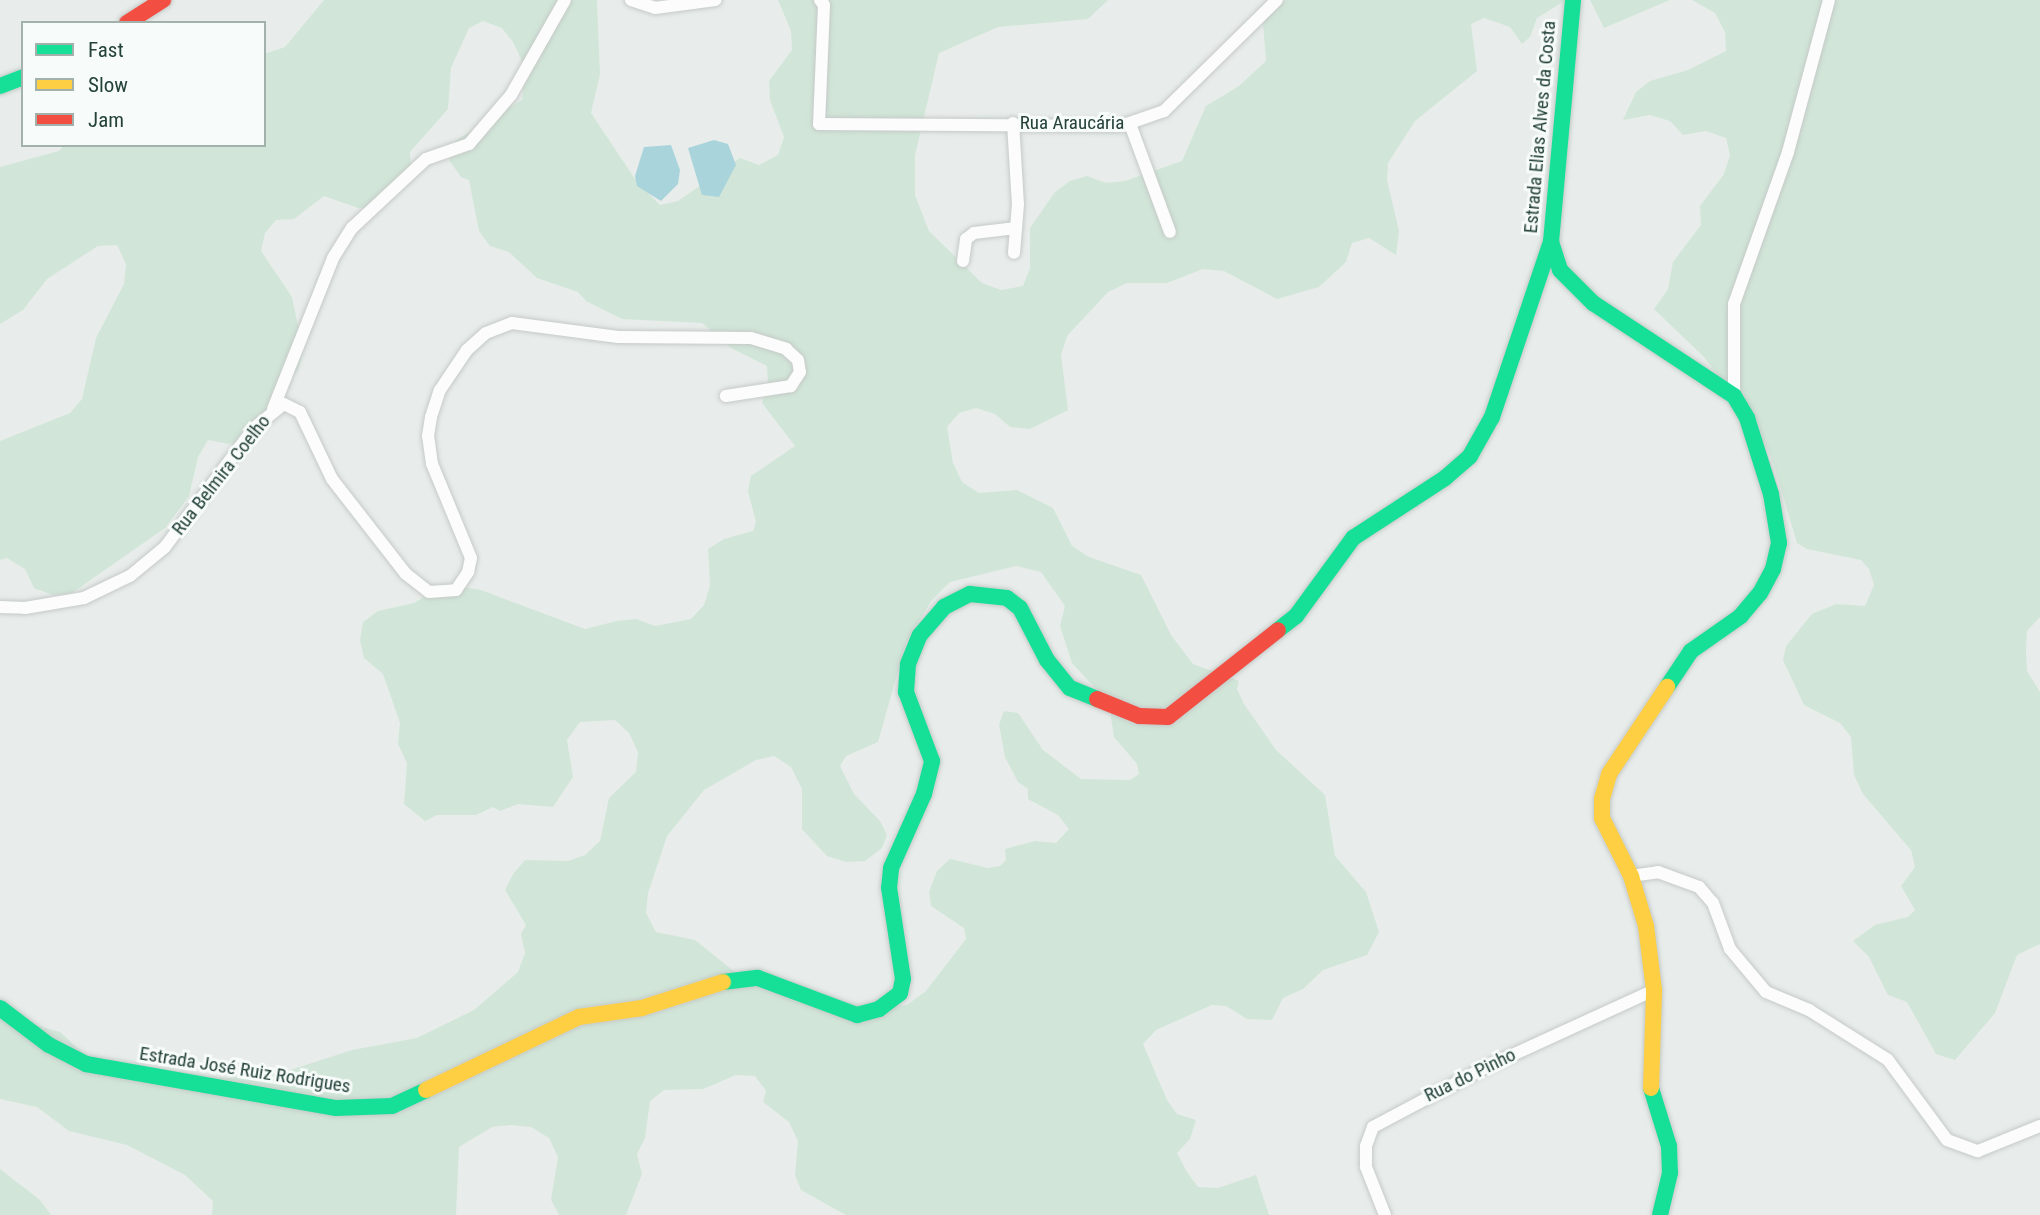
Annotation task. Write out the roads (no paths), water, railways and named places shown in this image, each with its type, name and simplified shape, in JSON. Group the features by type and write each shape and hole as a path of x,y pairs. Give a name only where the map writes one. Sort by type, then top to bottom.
{"street":[{"path":"130,21 163,0"},
{"path":"274,409 333,258 352,228 426,159 469,144 511,95 565,0"},
{"path":"631,0 656,8 715,0"},
{"name":"Rua Araucária","path":"820,0 824,5 818,124 1130,124 1164,111 1277,0"},
{"name":"Estrada Elias Alves da Costa","path":"1573,0 1564,52 1551,242 1560,270 1593,303 1734,396 1747,418 1771,494 1779,543 1773,569 1760,593 1741,616 1691,651 1609,774 1602,818 1631,876 1646,926 1654,990 1650,1083 1669,1146 1670,1173 1660,1215"},
{"path":"1734,396 1734,304 1788,152 1829,0"},
{"path":"0,86 21,78"},
{"path":"1013,123 1016,228 1014,253"},
{"path":"1130,124 1170,232"},
{"path":"963,261 966,239 974,233 1016,228"},
{"name":"Estrada José Ruiz Rodrigues","path":"0,1008 48,1045 86,1064 336,1108 392,1106 579,1017 642,1007 712,983 758,978 857,1015 879,1009 900,993 902,979 889,888 891,869 924,794 932,761 906,692 908,664 920,635 944,607 970,594 1007,598 1020,608 1047,660 1070,688 1139,716 1168,717 1296,616 1353,538 1446,478 1470,456 1492,416 1551,242"},
{"name":"Rua Belmira Coelho","path":"0,607 24,608 84,598 130,576 165,547 254,428 274,409 284,404 300,412 332,479 406,575 417,586 437,594 462,584 471,558 432,464 428,436 431,417 448,374 486,333 512,323 533,323 618,337 751,338 786,349 797,360 800,372 791,386 726,396"},
{"path":"1631,876 1658,872 1699,887 1713,903 1730,949 1766,992 1809,1010 1888,1060 1947,1140 1978,1152 2040,1126"},
{"name":"Rua do Pinho","path":"1385,1215 1366,1167 1366,1146 1373,1127 1484,1068 1654,990"}],"water":[{"path":"714,140 728,144 736,165 719,197 702,195 688,148"},
{"path":"671,145 680,170 678,184 661,201 637,186 635,176 644,147"}]}
